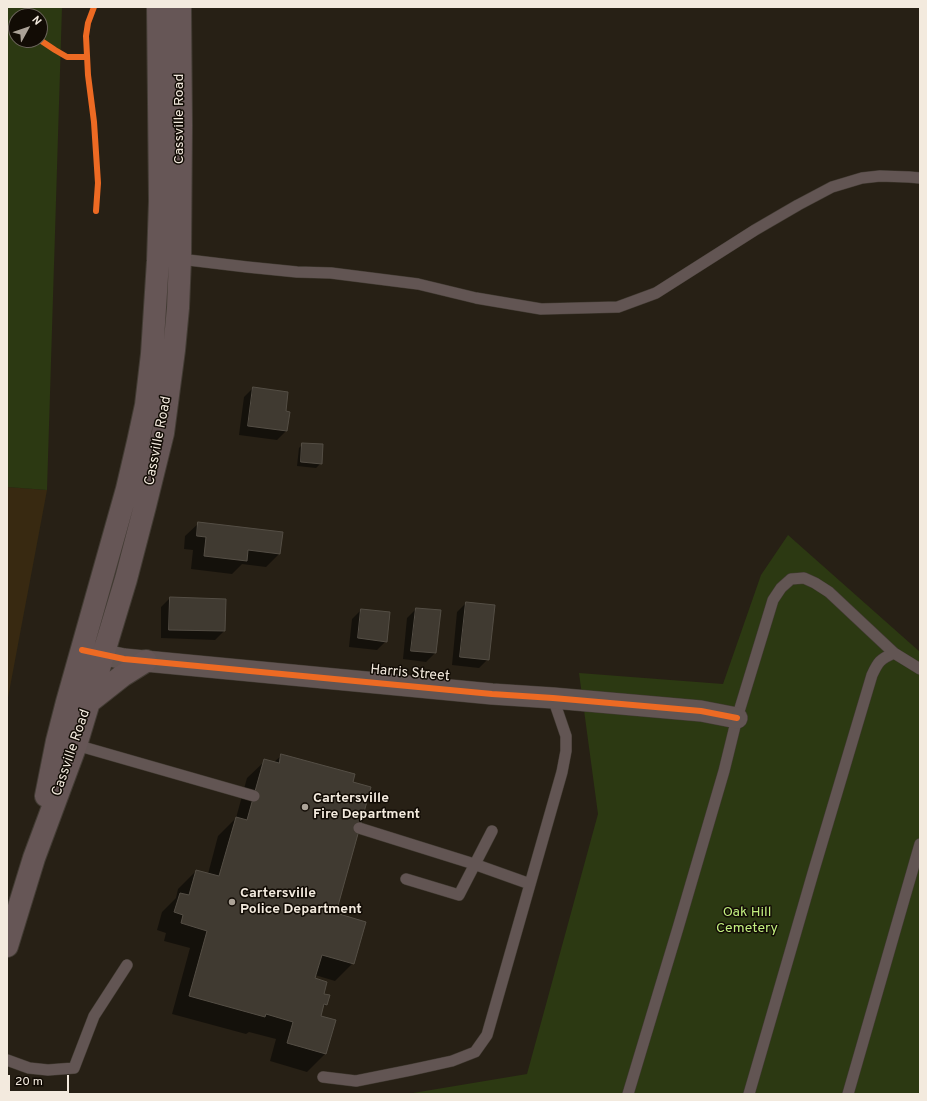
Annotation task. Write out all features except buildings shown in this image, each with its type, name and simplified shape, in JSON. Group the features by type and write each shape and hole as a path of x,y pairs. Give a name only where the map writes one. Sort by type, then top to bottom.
{"main road":[{"name":"Cassville Road","path":"34,858 56,741 127,489 147,398 153,339 160,201 158,7"},
{"name":"Cassville Road","path":"7,946 34,858 76,745 139,528 163,433 175,343 180,259 180,7"},
{"path":"89,702 122,676 146,661"}],"street":[{"name":"Harris Street","path":"82,650 124,660 492,694 701,711 737,718"}],"lane":[{"path":"180,259 247,267 331,273 418,284 476,298 541,309 618,307 656,293 755,230 832,187 862,178 880,176 909,176 920,178"},
{"path":"628,1094 724,771 737,718 773,600 780,588 791,579 804,578 815,583 829,592 894,654 920,669"},
{"path":"748,1094 872,675 877,665 884,658 894,654"},
{"path":"323,1077 356,1081 452,1061 475,1052 487,1035 562,772 566,751 566,736 554,698"},
{"path":"76,745 254,796"},
{"path":"360,828 474,864 530,884"},
{"path":"406,879 459,895 492,831"},
{"path":"848,1094 920,844"},
{"path":"7,1060 29,1068 48,1070 74,1068 94,1016 127,965"}],"shaded area":[{"path":"7,487 47,490 7,703"}],"green space":[{"path":"7,7 62,7 47,490 7,487"},
{"name":"Oak Hill Cemetery","path":"788,535 920,652 920,1094 407,1094 527,1074 598,814 579,673 723,684 761,575"}],"cycle path":[{"path":"94,7 88,23 86,36 98,183 96,211"},
{"path":"48,45 67,57 87,57"},
{"path":"82,650 124,659 492,694 701,711 737,718"}],"place":[{"name":"Cartersville Fire Department","path":"305,807"},
{"name":"Cartersville Police Department","path":"232,902"}]}
